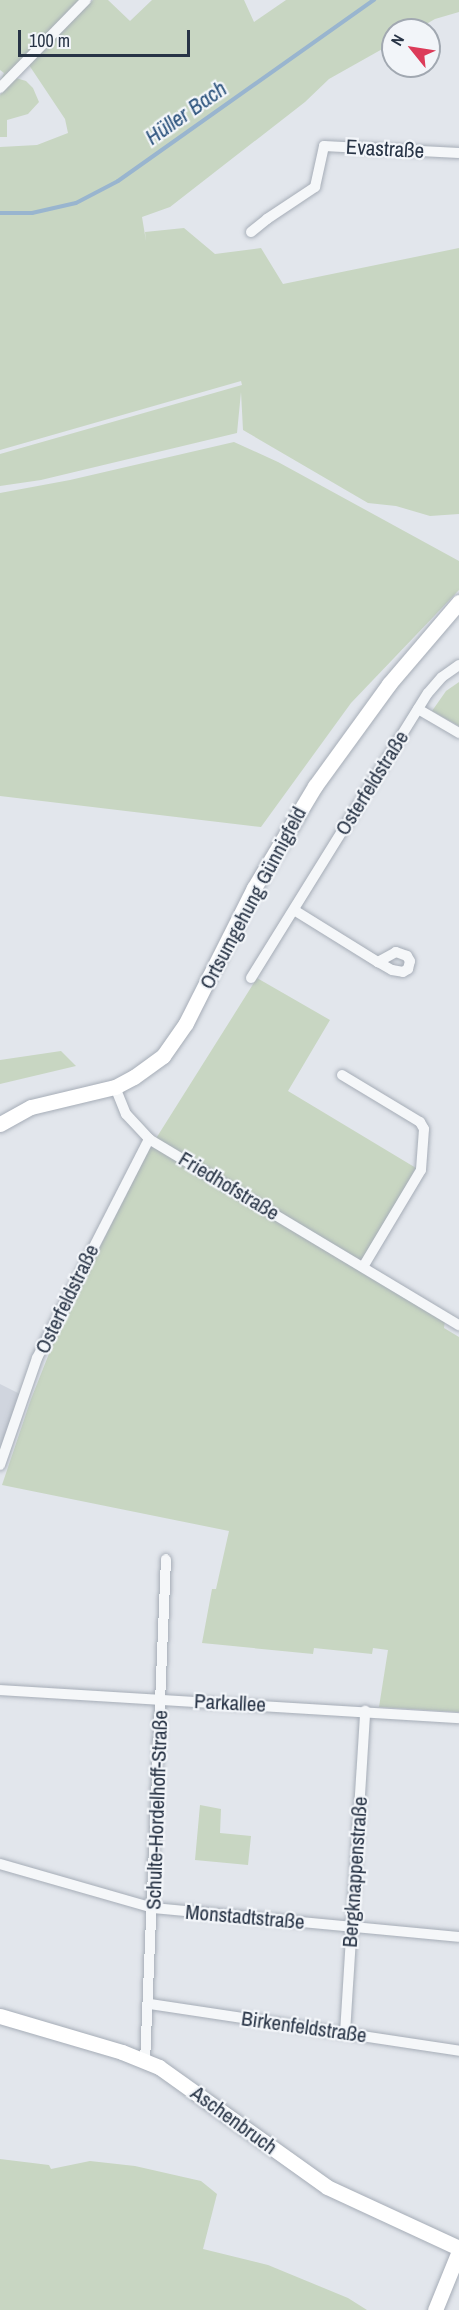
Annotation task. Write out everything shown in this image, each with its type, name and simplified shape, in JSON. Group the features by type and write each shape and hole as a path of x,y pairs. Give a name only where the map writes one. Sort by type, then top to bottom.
{"street":[{"path":"0,88 86,0"},
{"name":"Evastraße","path":"251,232 315,187 324,146 459,153"},
{"name":"Ortsumgehung Günnigfeld","path":"0,1124 31,1107 115,1087 151,1066 175,1042 254,888 310,794 389,684 459,602"},
{"name":"Osterfeldstraße","path":"251,978 418,709 435,685 459,665"},
{"path":"418,709 459,733"},
{"path":"294,909 378,962"},
{"path":"342,1075 420,1122 423,1129 421,1170 363,1267"},
{"name":"Friedhofstraße","path":"115,1087 126,1114 149,1139 459,1325"},
{"name":"Osterfeldstraße","path":"0,1465 37,1358 149,1139"},
{"name":"Schulte-Hordelhoff-Straße","path":"146,2061 166,1559"},
{"name":"Parkallee","path":"0,1690 459,1718"},
{"name":"Bergknappenstraße","path":"345,2033 365,1711"},
{"name":"Monstadtstraße","path":"0,1864 153,1908 459,1936"},
{"name":"Birkenfeldstraße","path":"150,2004 459,2051"},
{"name":"Aschenbruch","path":"0,2016 146,2061 172,2075 327,2187 459,2249 435,2310"}],"shaded area":[{"path":"0,1384 20,1394 0,1459"}],"green space":[{"path":"0,0 79,0 0,82 4,73 0,70"},
{"path":"93,0 108,0 130,21 152,0 244,0 254,22 286,0 459,0 459,12 438,18 381,18 381,50 329,79 305,102 170,207 142,217 146,241 145,232 184,228 215,254 261,248 283,284 459,248 459,514 430,516 396,506 368,503 243,430 241,392 237,433 41,480 0,486 0,454 242,385 241,381 0,450 0,147 37,145 68,133 65,119 29,65"},
{"path":"16,78 26,81 33,88 39,102 28,114 7,120 7,137 0,137 0,95"},
{"path":"234,442 278,462 459,561 459,590 351,703 261,827 0,796 0,493 70,480"},
{"path":"459,682 459,726 432,711 446,691"},
{"path":"257,978 330,1020 288,1091 416,1168 357,1269 445,1321 444,1328 459,1337 459,1712 379,1707 388,1650 373,1648 372,1654 314,1648 313,1654 202,1643 212,1589 216,1589 229,1531 2,1485 31,1399 56,1336 103,1241 150,1148"},
{"path":"61,1051 76,1066 0,1084 0,1060"},
{"path":"200,1805 221,1809 220,1833 251,1836 248,1865 195,1860"},
{"path":"0,2159 49,2165 51,2169 90,2161 135,2166 201,2181 217,2194 203,2249 268,2265 348,2298 367,2310 0,2310"}],"waterway":[{"name":"Hüller Bach","path":"0,213 32,213 76,203 118,181 374,0"}]}
